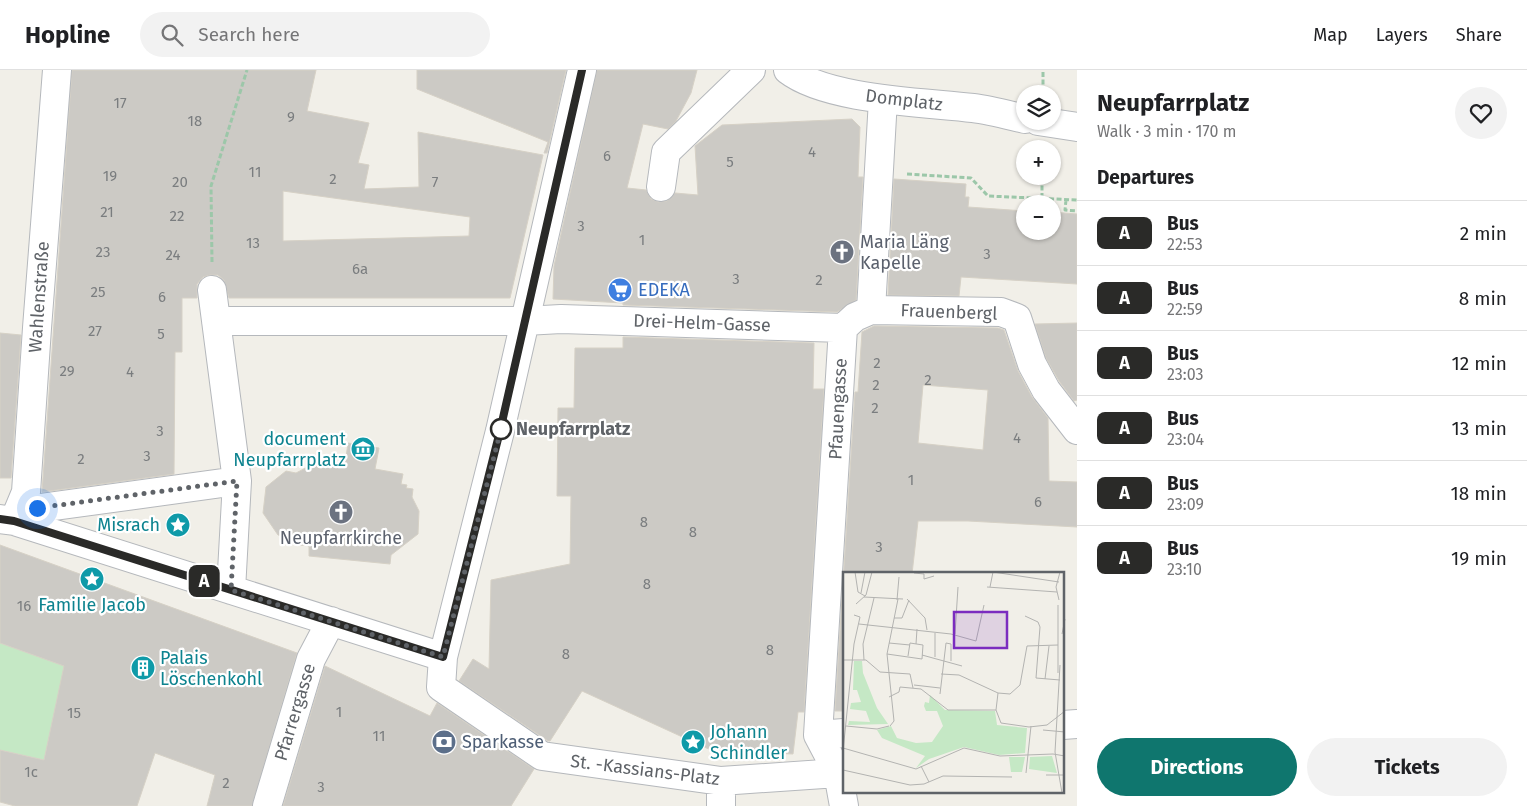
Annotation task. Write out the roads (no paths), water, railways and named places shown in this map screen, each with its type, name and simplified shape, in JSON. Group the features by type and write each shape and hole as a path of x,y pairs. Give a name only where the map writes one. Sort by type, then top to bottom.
{"street":[{"name":"Wahlenstraße","path":"11,517 26,492 57,70"},
{"path":"11,517 231,590 443,657 500,431 582,70"},
{"path":"661,187 666,152 750,70"},
{"name":"Domplatz","path":"788,70 814,85 883,99 976,108 1016,116"},
{"path":"843,328 855,317 871,310 883,99"},
{"path":"1061,125 1077,127"},
{"path":"212,290 237,481 231,590"},
{"path":"216,321 528,310"},
{"name":"Drei-Helm-Gasse","path":"528,310 561,319 843,328"},
{"name":"Frauenbergl","path":"871,310 1001,312 1017,318 1032,364 1046,390 1075,430 1077,430"},
{"name":"Pfauengasse","path":"831,734 843,328"},
{"path":"11,517 237,481"},
{"name":"Pfarrergasse","path":"267,806 311,659 331,622"},
{"name":"St. -Kassians-Platz","path":"443,657 441,687 542,756 721,794 838,773"},
{"path":"1064,724 1077,724"},
{"path":"831,734 844,806"}],"place":[{"name":"Maria Läng Kapelle","path":"842,252"},
{"name":"EDEKA","path":"620,290"},
{"name":"Neupfarrplatz","path":"501,429"},
{"name":"document Neupfarrplatz","path":"363,449"},
{"name":"Neupfarrkirche","path":"341,512"},
{"name":"Misrach","path":"178,525"},
{"name":"Familie Jacob","path":"92,579"},
{"name":"Palais Löschenkohl","path":"143,668"},
{"name":"Sparkasse","path":"444,742"},
{"name":"Johann Schindler","path":"693,742"}]}
